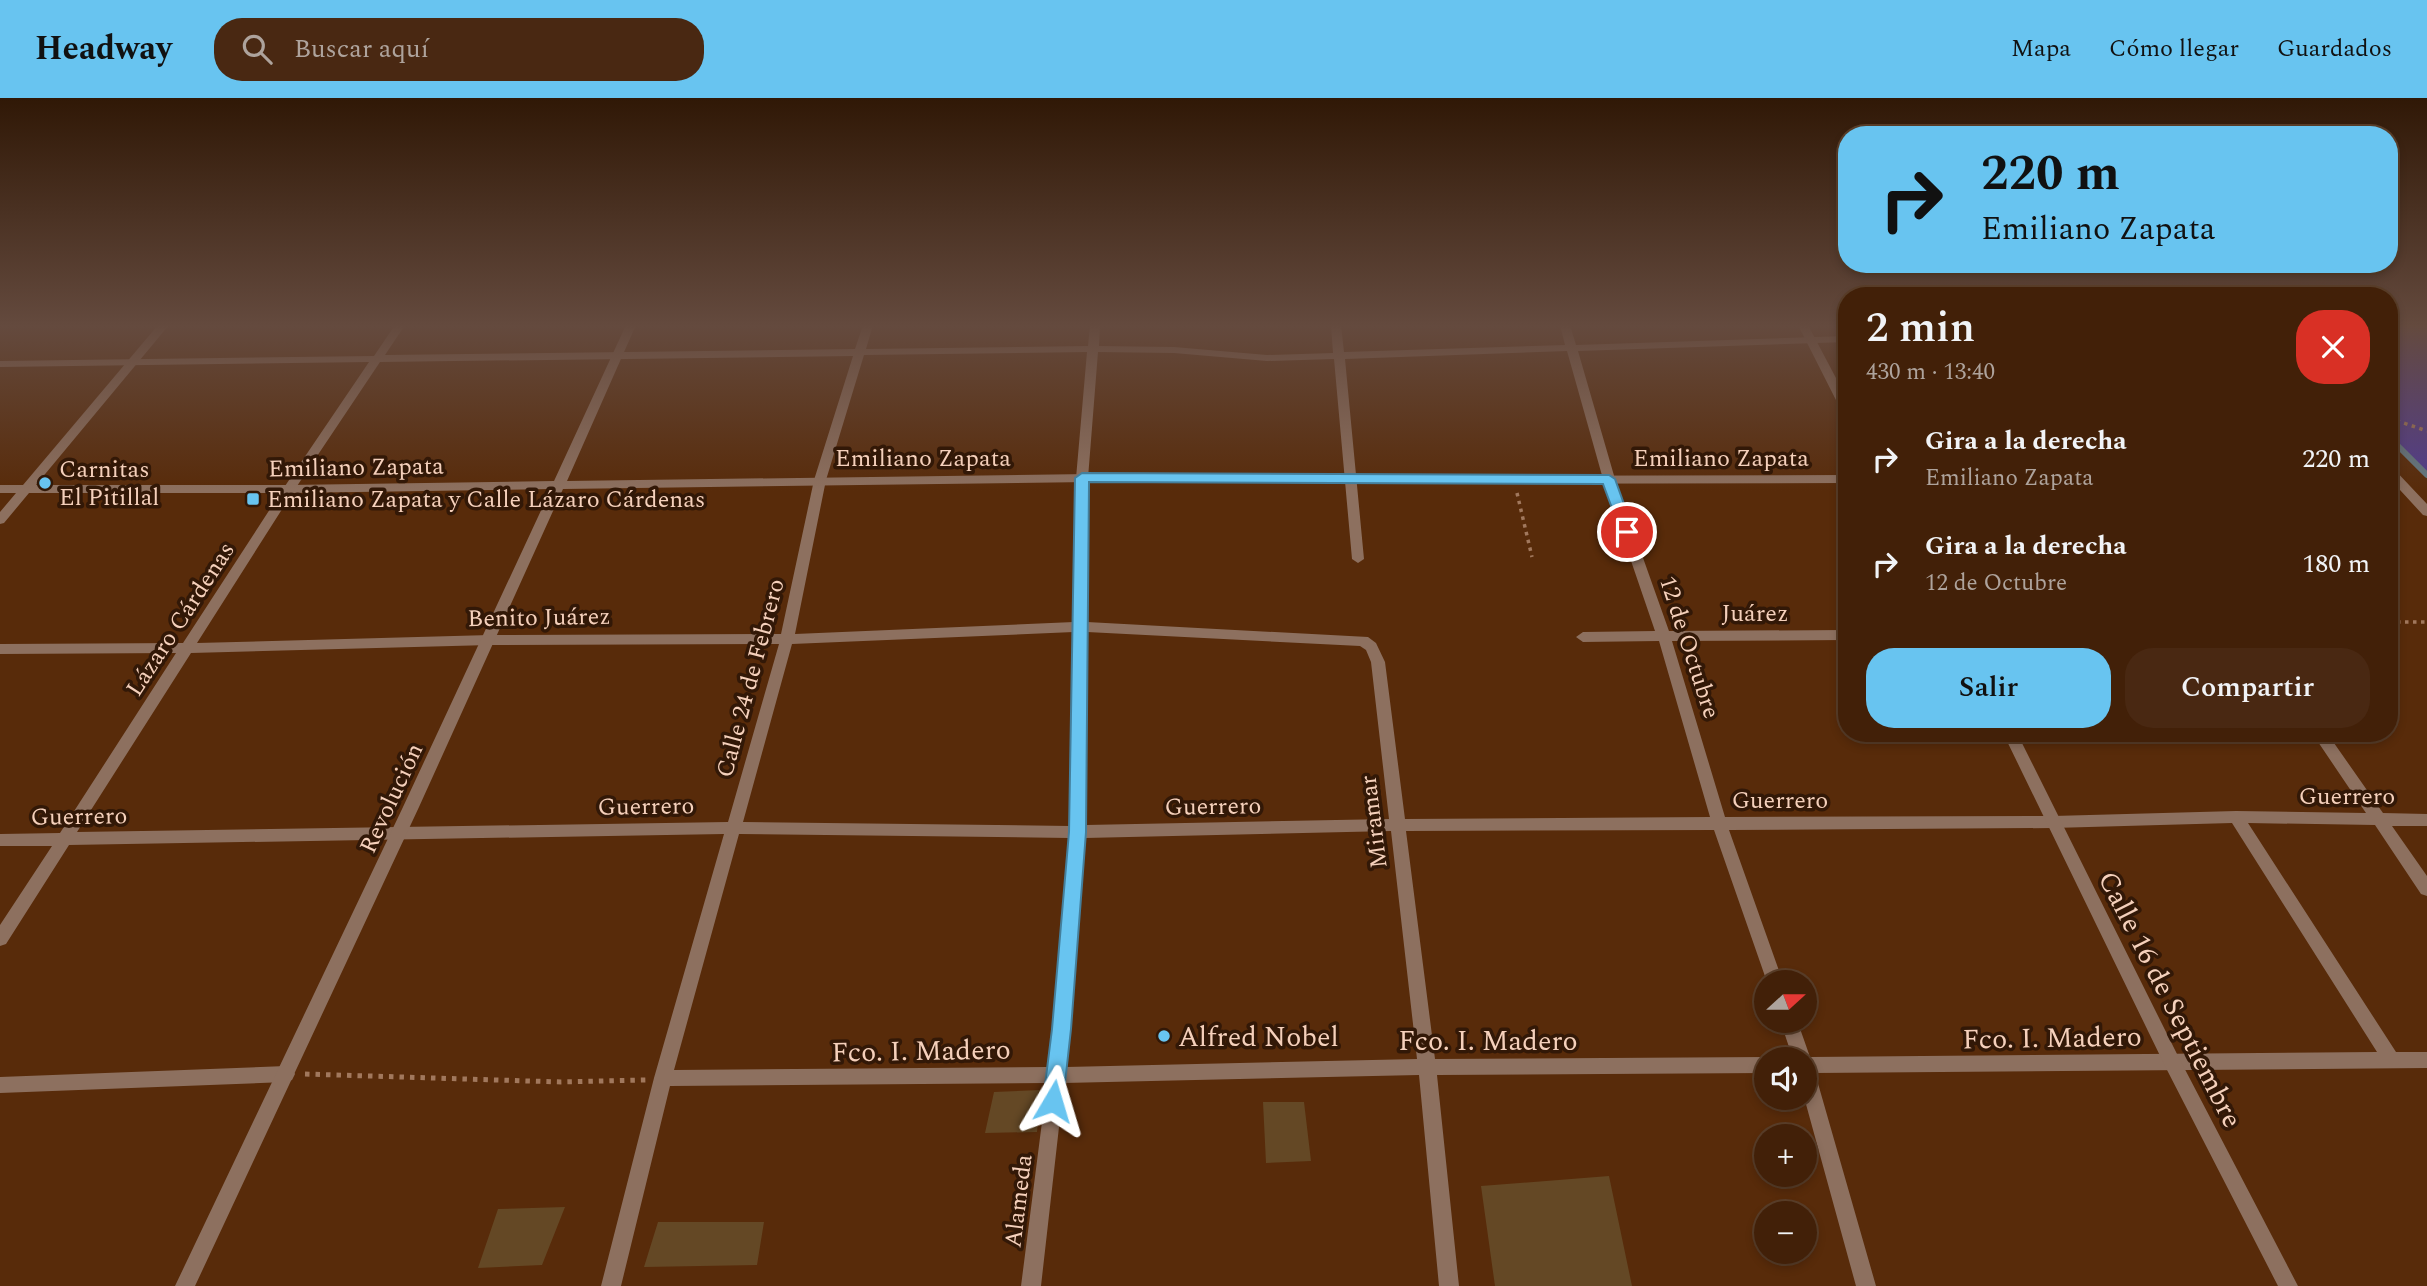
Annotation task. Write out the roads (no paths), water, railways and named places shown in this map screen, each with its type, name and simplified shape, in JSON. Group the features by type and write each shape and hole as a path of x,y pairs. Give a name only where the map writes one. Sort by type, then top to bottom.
{"street":[{"path":"0,520 116,380"},
{"name":"Lázaro Cárdenas","path":"0,939 289,489 364,380"},
{"name":"Revolución","path":"185,1286 490,640 557,485 606,380"},
{"name":"Calle 24 de Febrero","path":"611,1286 663,1079 787,639 820,480 852,380"},
{"name":"Alameda","path":"1031,1286 1056,1075 1078,832 1082,478 1091,380"},
{"path":"1342,380 1358,559"},
{"name":"12 de Octubre","path":"1582,380 1609,479 1664,637 1719,823 1771,970"},
{"name":"Emiliano Zapata","path":"0,488 289,489 1082,478 1838,479"},
{"path":"2398,481 2427,512"},
{"name":"Benito Juárez","path":"0,649 188,648 490,640 787,639 1079,627"},
{"name":"Miramar","path":"1079,627 1363,641 1371,647 1378,662 1398,825 1427,1067 1449,1286"},
{"name":"Juárez","path":"1583,637 1838,635"},
{"name":"Calle 16 de Septiembre","path":"2014,742 2172,1062 2288,1286"},
{"path":"2325,742 2427,889"},
{"path":"2236,817 2392,1061"},
{"name":"Guerrero","path":"0,840 733,828 1078,832 1398,825 2053,822 2236,817 2427,820"},
{"name":"Fco. I. Madero","path":"1817,1065 2427,1060"},
{"name":"Fco. I. Madero","path":"663,1079 1056,1075 1427,1067 1754,1065"},
{"path":"0,1085 286,1074"},
{"path":"1817,1110 1866,1286"}],"waterway":[{"path":"2398,446 2427,475"}],"place":[{"name":"Carnitas El Pitillal","path":"45,483"},
{"name":"Emiliano Zapata y Calle Lázaro Cárdenas","path":"253,499"},
{"name":"Alfred Nobel","path":"1164,1036"}]}
